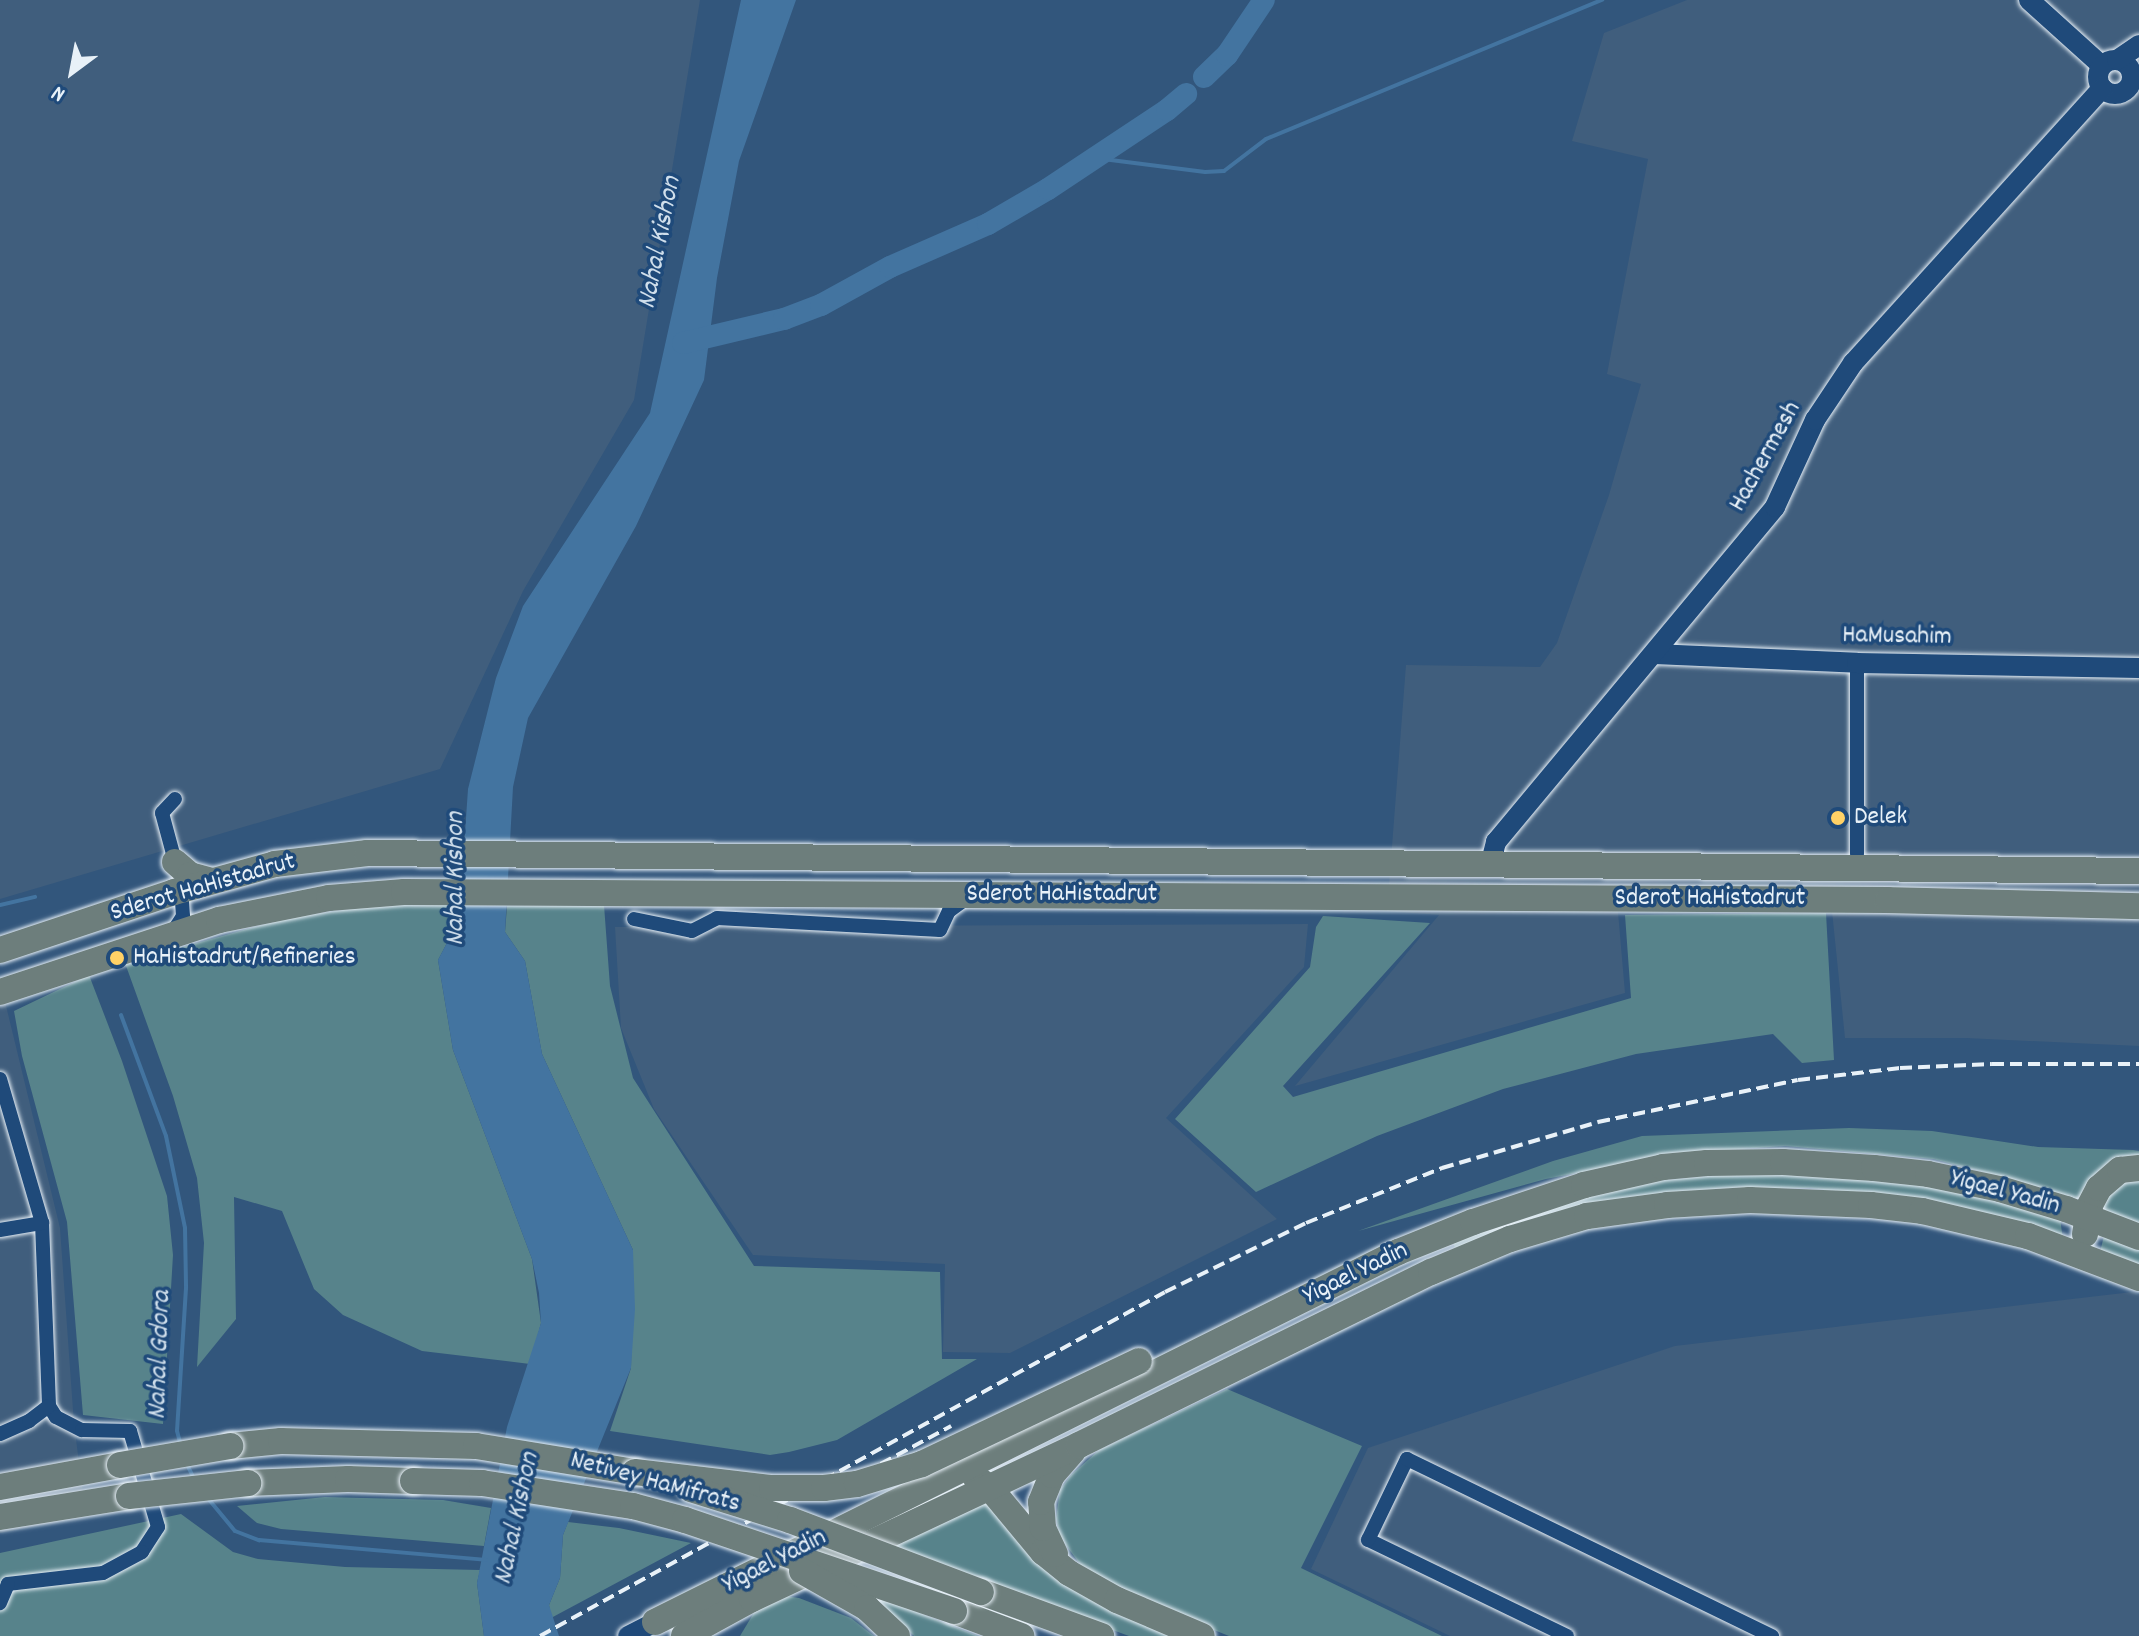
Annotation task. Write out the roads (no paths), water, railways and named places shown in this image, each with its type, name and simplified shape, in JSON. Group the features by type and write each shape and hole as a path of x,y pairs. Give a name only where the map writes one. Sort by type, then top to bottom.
{"highway":[{"name":"Sderot HaHistadrut","path":"0,950 182,889 275,864 326,856 409,852 2139,871"},
{"path":"175,862 190,875 212,881"},
{"name":"Sderot HaHistadrut","path":"2,993 219,920 329,898 404,892 1874,900 2139,906"},
{"name":"Yigael Yadin","path":"661,1631 960,1468 1398,1252 1549,1195 1663,1167 1783,1162 1928,1174 2013,1192 2139,1237"},
{"path":"2091,1258 2085,1233 2094,1195 2104,1181 2120,1170 2139,1168"},
{"name":"Yigael Yadin","path":"684,1636 752,1599 1079,1445 1442,1267 1510,1239 1587,1216 1723,1201 1782,1200 1871,1205 1992,1226 2091,1258 2139,1278"},
{"path":"635,1472 772,1488 857,1484 922,1464 1233,1316 1398,1252"},
{"name":"Netivey HaMifrats","path":"0,1487 230,1446 281,1441 476,1446 635,1472 790,1520 1101,1636"},
{"path":"1069,1573 1048,1541 1041,1502 1052,1475 1079,1445"},
{"path":"960,1468 989,1487 1043,1552 1069,1573 1117,1600 1202,1636"},
{"name":"Netivey HaMifrats","path":"0,1518 129,1496 248,1483 348,1479 482,1483 633,1506 746,1540 1021,1636"},
{"path":"746,1540 867,1608 897,1636"},
{"path":"728,1636 752,1599"}],"street":[{"path":"2029,0 2110,63 2130,68 2135,85 2118,94 2102,88 2098,79 2110,63 2139,45"},
{"name":"Hachermesh","path":"1491,862 1496,842 1775,507 1815,420 1853,363 2102,88"},
{"name":"HaMusahim","path":"1654,654 1857,663 2139,668"},
{"path":"1857,663 1857,854"},
{"path":"169,936 183,916 182,889 162,813 175,799"},
{"path":"182,889 193,907 219,920"},
{"path":"918,894 934,908 940,930"},
{"path":"940,930 949,911 972,895"},
{"path":"634,919 692,931 717,918 940,930"},
{"path":"0,1079 42,1223 49,1406 56,1417 82,1430 130,1431 158,1527 142,1552 103,1573 8,1584 0,1603"},
{"path":"0,1230 42,1223"},
{"path":"0,1434 29,1421 49,1406"},
{"path":"1567,1636 1368,1540 1407,1459 1772,1636"},
{"name":"Yigael Yadin","path":"628,1636 661,1631"}],"water":[{"name":"Nahal Kishon","path":"741,0 796,0 739,161 717,278 704,380 636,526 528,718 513,787 505,932 525,961 542,1054 633,1250 635,1309 631,1368 563,1535 560,1578 549,1605 559,1636 484,1636 477,1583 507,1427 541,1323 539,1293 532,1259 453,1050 438,960 459,920 468,789 496,678 523,606 650,413"}],"waterway":[{"path":"1204,77 1227,55 1264,0"},
{"path":"1095,158 1205,172 1224,171 1266,139 1602,0"},
{"path":"683,343 784,319 821,305 890,267 988,224 1048,189 1167,110 1186,94"},
{"name":"Nahal Gdora","path":"0,905 35,897"},
{"name":"Nahal Gdora","path":"121,1015 166,1136 185,1228 186,1288 177,1431 181,1446"},
{"name":"Nahal Gdora","path":"186,1462 194,1479"},
{"name":"Nahal Gdora","path":"206,1496 235,1531 259,1540 486,1560"}],"railway":[{"path":"540,1636 1165,1292 1306,1223 1442,1168 1598,1122 1798,1080 1900,1068 1992,1064 2139,1064"},
{"path":"849,1481 951,1426"}],"place":[{"name":"Delek","path":"1838,818"},
{"name":"HaHistadrut/Refineries","path":"117,958"}]}
